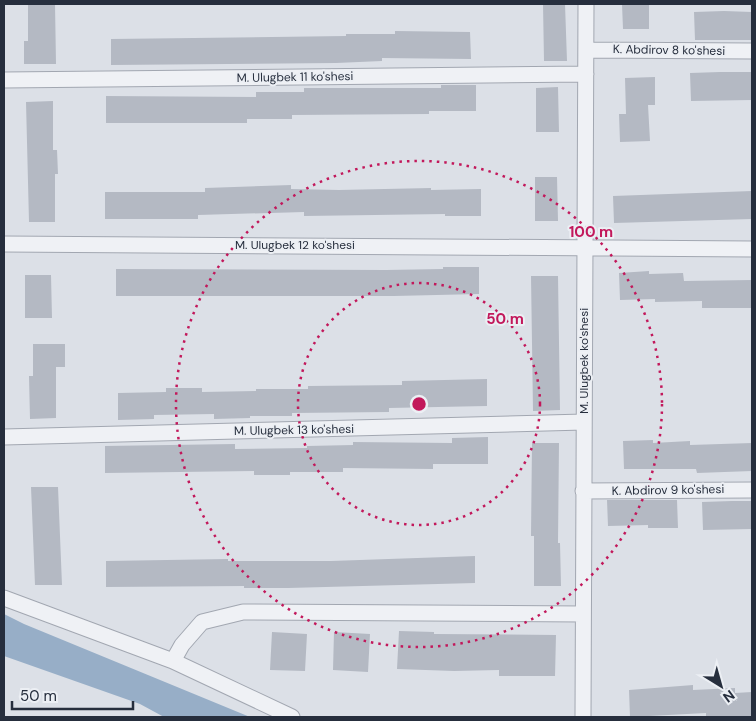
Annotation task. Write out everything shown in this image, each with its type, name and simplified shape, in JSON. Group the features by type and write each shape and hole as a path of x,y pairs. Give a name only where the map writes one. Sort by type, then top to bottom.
{"street":[{"name":"M. Ulugbek ko'shesi","path":"582,717 586,4"},
{"name":"K. Abdirov 8 ko'shesi","path":"586,50 752,51"},
{"name":"M. Ulugbek 11 ko'shesi","path":"4,80 586,74"},
{"name":"M. Ulugbek 12 ko'shesi","path":"4,244 585,247 752,250"},
{"name":"M. Ulugbek 13 ko'shesi","path":"4,437 584,422"},
{"name":"K. Abdirov 9 ko'shesi","path":"583,491 752,490"},
{"path":"4,598 172,660 292,717"},
{"path":"172,660 202,622 243,612 583,614"}],"water":[{"path":"4,614 250,717 164,717 140,704 4,656"}],"building":[{"path":"28,4 55,4 56,64 24,64 24,41 28,41"},
{"path":"543,4 565,4 567,61 544,61"},
{"path":"622,4 649,4 649,29 623,29"},
{"path":"694,12 752,12 752,40 695,40"},
{"path":"395,31 470,32 471,59 382,58 382,61 336,63 111,65 111,39 346,36 346,34 395,34"},
{"path":"752,72 752,100 691,101 690,73"},
{"path":"655,77 655,105 648,105 650,141 620,142 619,114 626,114 625,78"},
{"path":"441,85 476,85 476,111 429,111 429,114 292,115 292,119 247,119 247,123 106,123 106,96 256,97 256,92 304,92 304,88 441,88"},
{"path":"558,87 559,132 536,132 536,88"},
{"path":"53,101 53,150 57,150 58,174 55,174 55,222 29,222 26,102"},
{"path":"535,177 557,177 558,221 535,221"},
{"path":"291,185 291,189 481,189 481,216 445,216 445,214 304,216 304,212 198,215 198,219 105,219 105,192 205,192 205,188"},
{"path":"752,191 752,219 614,223 613,196"},
{"path":"443,267 479,267 479,294 394,296 116,296 116,269 386,270 443,269"},
{"path":"649,271 649,274 683,273 684,281 752,280 752,308 702,308 702,301 655,302 655,299 620,300 619,273"},
{"path":"25,275 51,275 52,318 25,318"},
{"path":"531,276 558,276 560,410 533,411"},
{"path":"33,344 65,344 65,367 56,367 56,418 30,419 29,376 33,376"},
{"path":"487,379 487,406 389,408 389,412 292,413 292,416 250,416 250,418 214,419 214,414 154,415 154,419 118,420 118,393 166,392 166,388 202,388 202,392 256,391 256,389 308,389 308,386 402,385 402,381"},
{"path":"488,437 488,464 433,464 433,469 343,468 343,472 290,472 290,475 254,475 254,471 105,473 105,446 235,444 235,449 307,448 307,446 353,445 353,442 452,443 452,438"},
{"path":"653,440 653,443 690,441 690,445 752,443 752,471 697,473 696,469 624,469 623,441"},
{"path":"532,443 559,443 558,543 560,543 561,586 534,586 534,536 531,536"},
{"path":"31,487 58,487 62,585 35,585"},
{"path":"607,500 677,500 678,528 648,528 648,525 608,526"},
{"path":"752,501 752,529 703,530 702,502"},
{"path":"475,556 475,583 288,588 244,588 244,586 106,587 106,561 228,559 228,561 331,561"},
{"path":"399,631 434,632 434,634 556,635 555,676 499,676 499,670 397,669"},
{"path":"272,632 307,634 305,671 270,670"},
{"path":"334,632 370,634 368,672 333,670"},
{"path":"693,685 693,690 735,688 735,693 752,692 752,716 706,717 706,713 630,717 629,690"}]}
